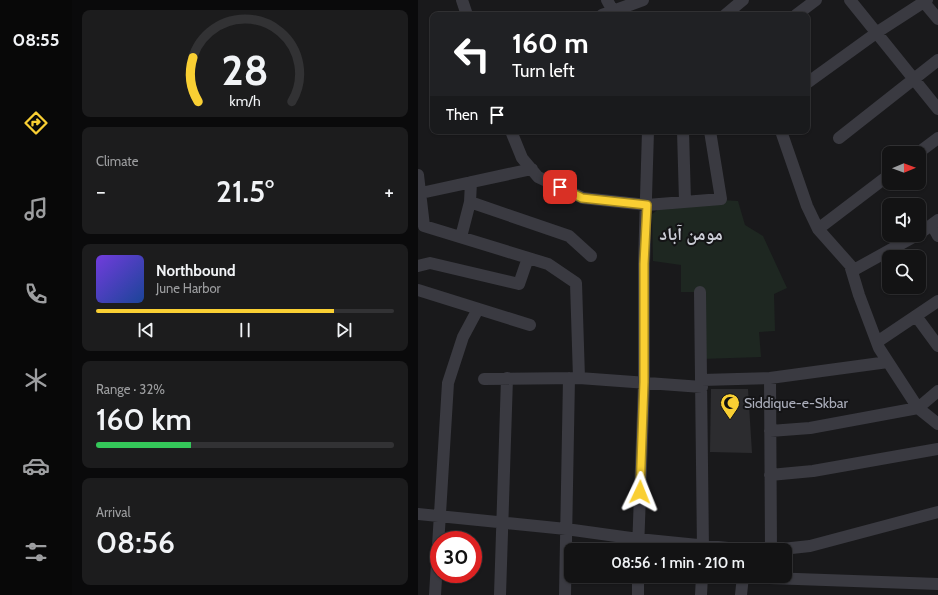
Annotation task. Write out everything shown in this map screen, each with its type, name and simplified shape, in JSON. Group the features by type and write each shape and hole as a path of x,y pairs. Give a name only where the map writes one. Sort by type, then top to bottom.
{"street":[{"path":"462,0 465,12"},
{"path":"607,0 610,12"},
{"path":"615,12 643,0"},
{"path":"728,12 743,0"},
{"path":"800,12 816,0"},
{"path":"850,0 938,109"},
{"path":"810,81 924,1 938,19"},
{"path":"839,138 938,60"},
{"path":"512,134 522,158 538,177 582,198 647,205 721,199 710,134"},
{"path":"638,543 644,382 644,264 647,205 648,134"},
{"path":"683,134 685,201"},
{"path":"781,134 807,206 818,229 850,265 859,295 877,342 888,362 918,408 938,424"},
{"path":"926,147 938,138"},
{"path":"532,169 471,182 419,183 421,214 424,226 548,264 576,283 574,378 566,529 565,595"},
{"path":"818,229 882,180"},
{"path":"461,237 470,202 471,182"},
{"path":"470,202 569,236 591,256"},
{"path":"926,231 936,227"},
{"path":"852,271 904,242"},
{"path":"418,266 430,264 519,284 528,258"},
{"path":"418,290 530,325"},
{"path":"700,292 703,543"},
{"path":"877,342 938,301"},
{"path":"435,595 448,383 463,337 478,309"},
{"path":"916,316 938,346"},
{"path":"484,379 574,378 702,384 770,378 888,362"},
{"path":"500,595 507,378"},
{"path":"770,378 772,543"},
{"path":"770,431 810,428 918,408 938,391"},
{"path":"770,475 813,472 938,449"},
{"path":"792,548 810,546 938,512"},
{"path":"418,514 566,529 633,543"},
{"path":"792,578 938,584"},
{"path":"638,583 638,595"},
{"path":"701,595 702,583"},
{"path":"741,595 742,583"}],"shaded area":[{"path":"721,200 738,201 745,225 763,236 787,288 774,294 775,331 759,332 761,357 701,359 701,292 681,292 681,265 653,261 652,214 659,209"}],"building":[{"name":"Siddique-e-Skbar","path":"711,389 748,389 752,453 710,452"}],"place":[{"name":"Siddique-e-Skbar","path":"730,420"}],"district":[{"name":"مومن آباد","path":"691,234"}],"route":[{"path":"560,187 582,198 647,205 644,264 644,382 640,492"}]}
